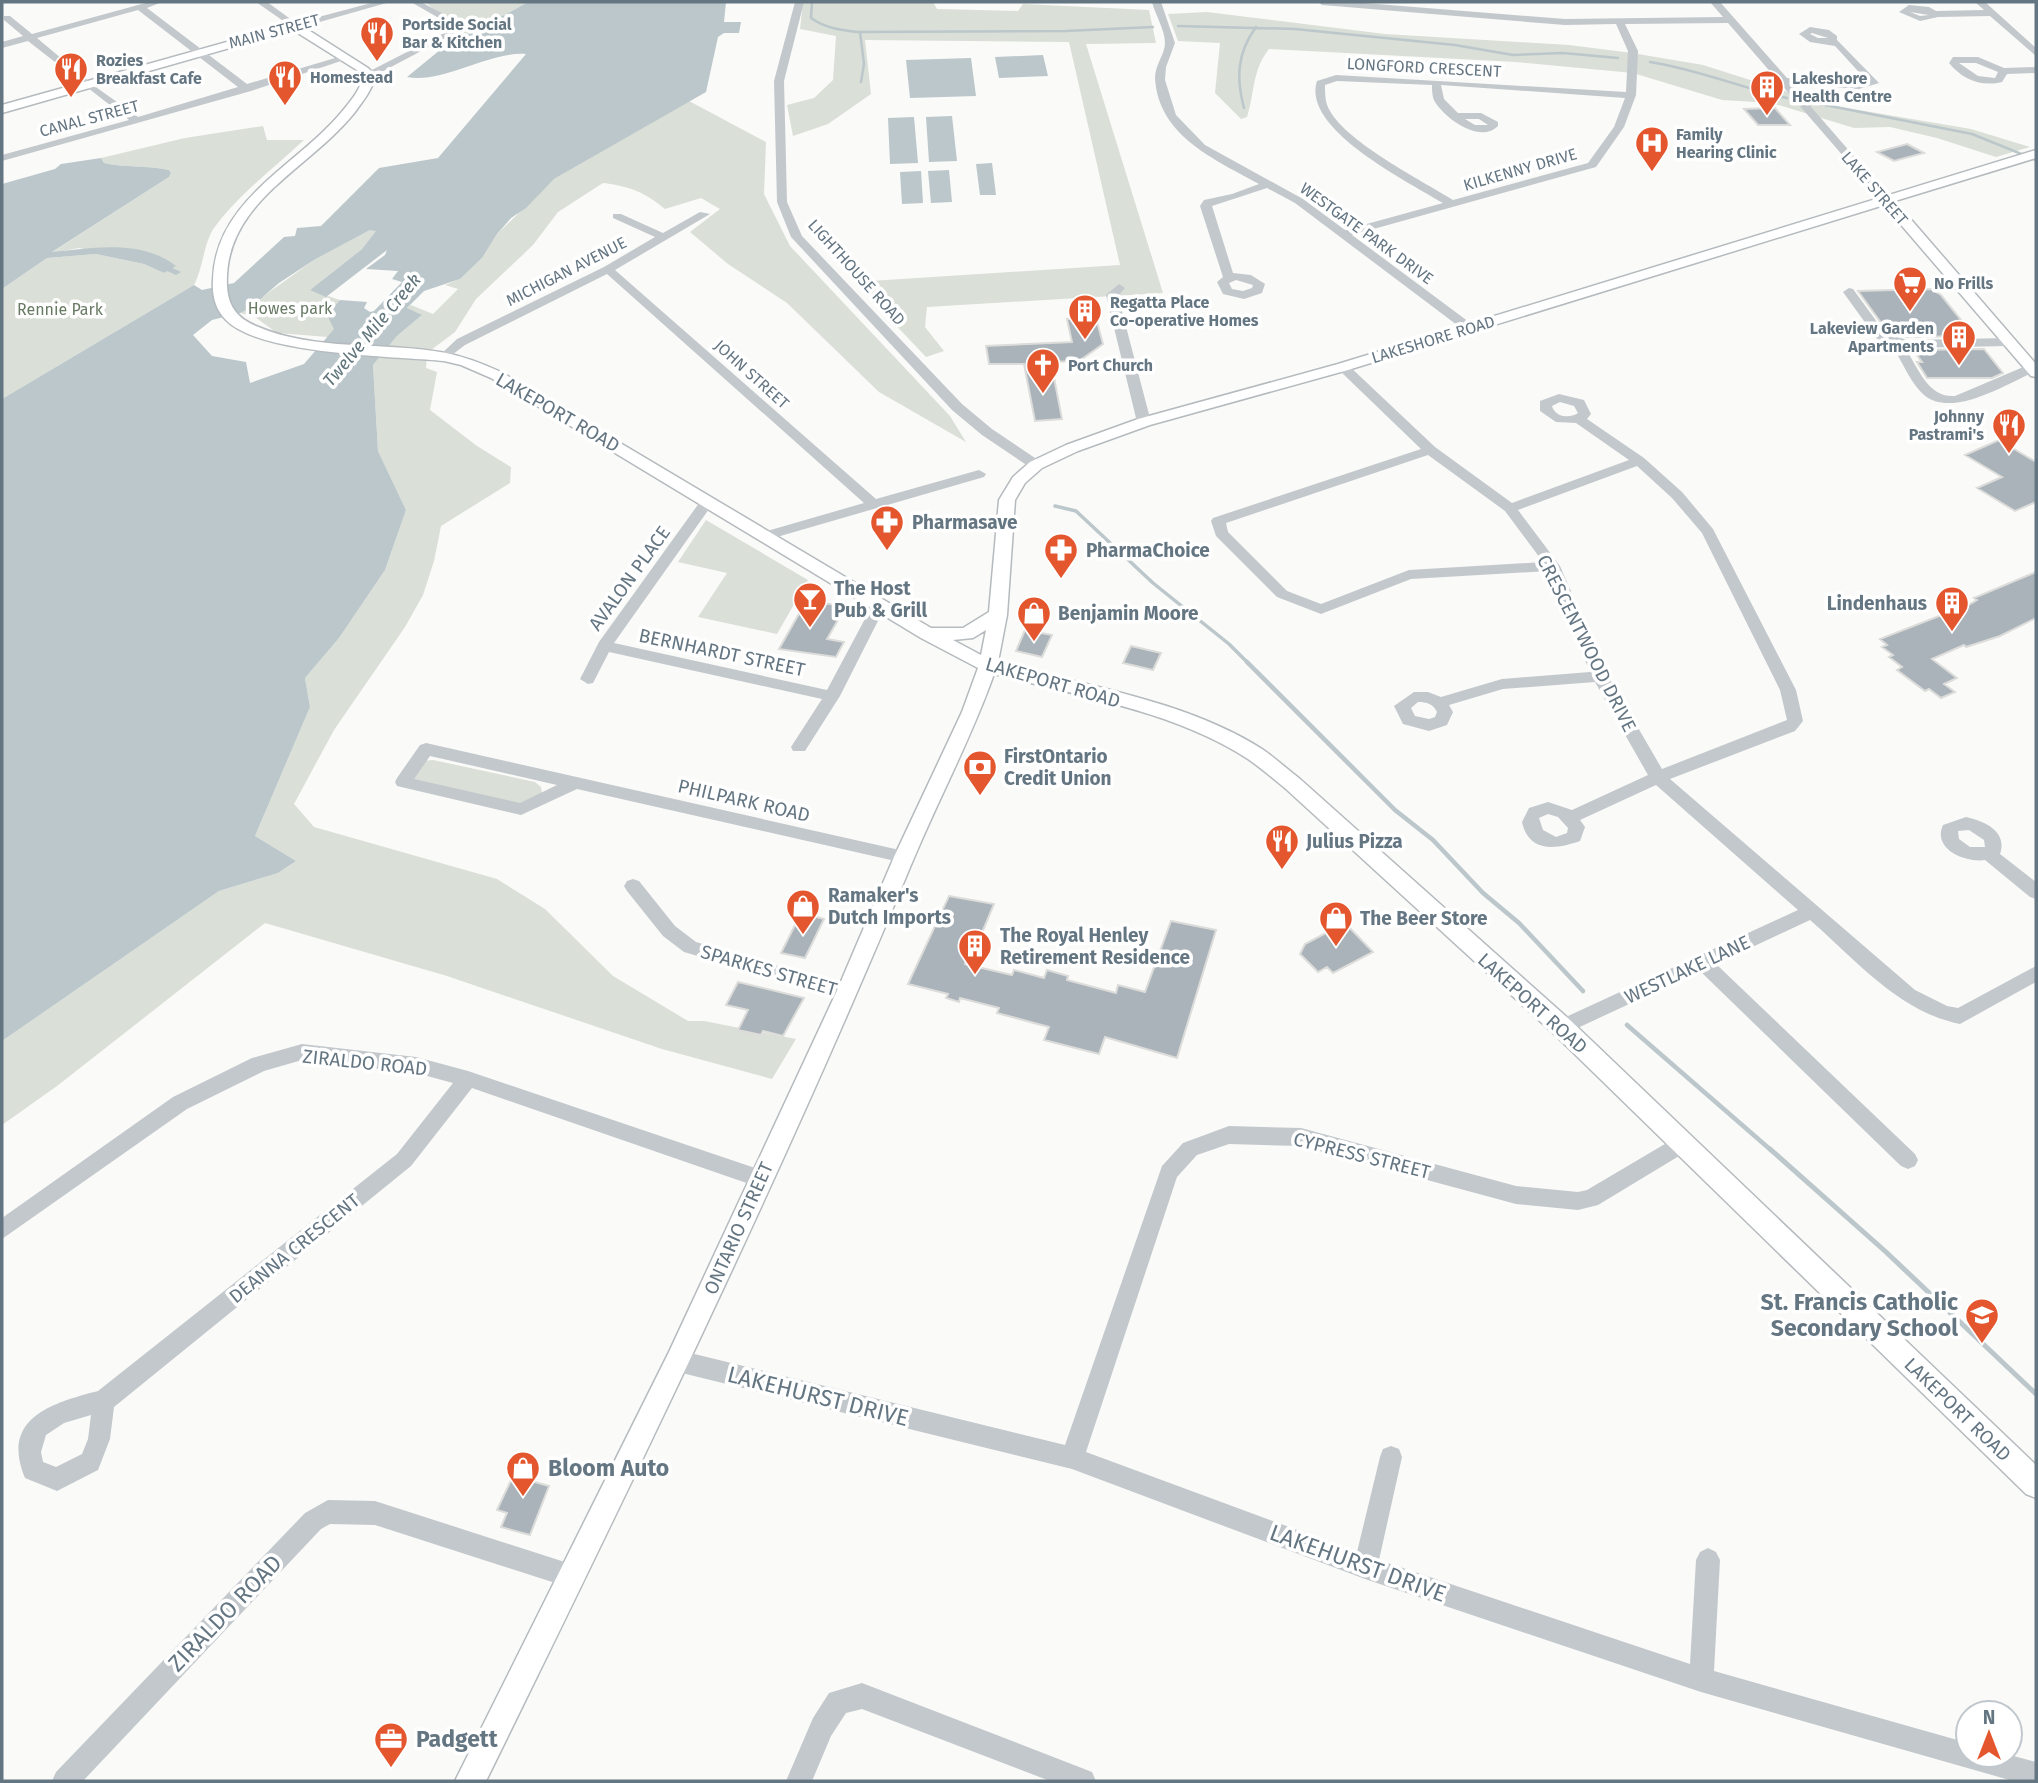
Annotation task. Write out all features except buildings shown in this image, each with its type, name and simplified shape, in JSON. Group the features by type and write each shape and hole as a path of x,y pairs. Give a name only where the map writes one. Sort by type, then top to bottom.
{"main road":[{"name":"MAIN STREET","path":"2,109 295,26"},
{"path":"295,26 369,75"},
{"name":"LAKEPORT ROAD","path":"369,75 365,88 333,129 311,153 247,208 231,229 221,249 219,295 223,307 233,320 256,333 310,344 444,357 466,362 496,375 927,634 988,666 1179,719 1227,738 1249,751 1293,784 1562,1027 2036,1484"},
{"name":"LAKESHORE ROAD","path":"988,666 998,615 1007,500 1019,480 1036,465 1085,442 1144,422 1343,367 2032,156"},
{"name":"LAKE STREET","path":"1886,200 2034,371"},
{"path":"927,634 967,634 998,615"},
{"name":"ONTARIO STREET","path":"470,1781 574,1577 678,1361 847,993 904,857 971,712 988,666"}],"street":[{"path":"2,44 158,2"},
{"path":"261,2 295,26"},
{"path":"339,2 353,10"},
{"name":"MAIN STREET","path":"295,26 385,2"},
{"path":"369,75 457,28 454,23 415,2"},
{"name":"LIGHTHOUSE ROAD","path":"799,2 779,81 782,202 797,237 957,407 987,432 1036,465"},
{"name":"WESTGATE PARK DRIVE","path":"1156,2 1170,43 1161,68 1160,80 1177,125 1193,141 1299,201 1469,328"},
{"path":"1322,2 1564,22 1730,20"},
{"path":"1470,2 1470,16"},
{"name":"LAKE STREET","path":"1715,2 1886,200"},
{"path":"1980,2 2036,53"},
{"path":"141,6 247,89"},
{"path":"1934,14 1993,13"},
{"path":"7,18 86,84 138,121"},
{"name":"KILKENNY DRIVE","path":"1345,234 1592,165 1610,146 1631,95 1633,52 1629,36 1619,22"},
{"path":"1783,81 1859,86 1874,83 1838,44 1830,41"},
{"name":"CANAL STREET","path":"2,158 138,121 345,58"},
{"path":"2003,71 2036,70"},
{"name":"LONGFORD CRESCENT","path":"1453,205 1344,131 1326,114 1320,96 1320,83 1326,79 1436,82 1631,95"},
{"path":"1436,82 1439,100 1458,116"},
{"path":"1229,277 1206,206 1208,202 1235,197 1268,184"},
{"name":"MICHIGAN AVENUE","path":"444,357 461,342 608,269 704,214"},
{"path":"617,216 663,237"},
{"name":"JOHN STREET","path":"608,269 873,504"},
{"path":"1119,288 1112,295 1144,422"},
{"path":"1849,292 1881,336 1892,341 1906,344 2009,342"},
{"path":"1903,354 1930,395 1945,401 1957,400 2034,371"},
{"name":"CRESCENTWOOD DRIVE","path":"1343,367 1430,450 1510,508 1553,566 1601,676 1658,777 1908,995 1944,1013 1960,1016 2036,973"},
{"path":"1571,817 1658,777 1789,727 1795,721 1795,711 1788,691 1708,532 1677,495 1639,461 1578,419"},
{"path":"1430,450 1218,521 1221,533 1282,594 1321,609 1409,575 1553,566"},
{"path":"1510,508 1639,461"},
{"path":"765,536 979,474"},
{"name":"AVALON PLACE","path":"588,679 604,646 707,502"},
{"path":"799,747 832,696 879,605"},
{"name":"BERNHARDT STREET","path":"604,646 832,696"},
{"path":"1439,703 1502,684 1601,676"},
{"name":"PHILPARK ROAD","path":"576,783 521,808 402,782 426,750 576,783 904,857"},
{"path":"1989,854 2036,892"},
{"name":"SPARKES STREET","path":"633,886 669,931 690,947 847,993"},
{"name":"WESTLAKE LANE","path":"1562,1027 1812,911"},
{"path":"1702,962 1908,1160"},
{"name":"ZIRALDO ROAD","path":"2,1230 180,1103 258,1064 302,1052 416,1065 468,1079 761,1179"},
{"name":"DEANNA CRESCENT","path":"104,1401 404,1160 468,1079"},
{"name":"CYPRESS STREET","path":"1072,1458 1169,1172 1189,1149 1229,1135 1301,1137 1516,1195 1578,1201 1591,1199 1682,1144"},
{"name":"LAKEHURST DRIVE","path":"678,1361 1072,1458 1365,1567 1701,1680 2036,1775"},
{"path":"1365,1567 1391,1457"},
{"name":"ZIRALDO ROAD","path":"65,1781 313,1521 328,1512 375,1513 574,1577"},
{"path":"1701,1680 1708,1560"},
{"path":"799,1781 822,1727 838,1702 862,1696 1083,1781"}],"green space":[{"path":"425,2 528,2 467,35"},
{"path":"803,2 933,2 937,9 1018,11 1023,4 1149,10 1156,43 1086,44 1163,293 927,307 925,327 944,351 926,357 855,282 1120,265 1069,42 865,40 871,94 828,124 793,136 787,105 814,98 833,80 836,36 800,29"},
{"path":"1207,12 1385,34 1569,45 1632,53 1703,65 1829,105 1971,129 2030,147 1996,157 1937,138 1890,127 1854,128 1772,103 1722,100 1633,73 1516,62 1269,49 1257,73 1247,117 1241,119 1215,93 1220,43 1178,41 1168,14"},
{"path":"689,101 766,142 764,194 790,246 950,416 966,442 879,392 787,303 728,264 690,232 720,209 701,198 665,209 636,191 603,183 558,212 533,245 476,299 455,332 427,353 426,368 437,372 430,410 477,446 511,467 510,483 441,526 423,595 405,627 334,730 294,804 314,827 497,879 545,909 613,976 688,1021 704,1021 796,1039 772,1079 662,1049 447,976 265,923 57,1086 2,1125 2,1041 219,891 278,873 296,861 255,836 310,707 305,678 339,638 385,570 406,510 378,451 373,365 397,336 421,316 407,308 411,305 433,314 458,289 445,285 460,279 482,258 497,234 554,179"},
{"name":"Rennie Park","path":"263,126 267,140 304,140 245,193 214,228 194,285 2,399 2,289 47,258 96,254 144,264 164,273 175,266 79,248 51,253 169,177 171,173 161,168 104,163 101,158 185,138"},
{"name":"Howes park","path":"370,230 377,230 362,249 310,290 340,300 328,317 335,329 328,337 277,333 255,317 240,313 314,260"},
{"path":"706,520 808,580 777,634 698,617 727,573 678,562"},
{"path":"433,760 535,782 541,787 542,793 522,807 416,782 411,777 423,761"}],"water":[{"name":"Twelve Mile Creek","path":"528,2 726,2 724,22 741,22 739,33 724,33 718,37 706,92 554,179 526,208 511,218 482,258 460,279 424,291 407,308 422,315 397,336 373,365 378,451 406,510 385,570 339,638 305,678 310,707 255,836 296,861 278,873 219,891 2,1041 2,399 194,285 202,290 234,283 284,237 295,236 297,228 321,226 379,168 438,158 526,54 497,57 436,76 407,77 440,50","holes":["370,230 376,231 362,249 310,290 326,297 387,250 385,255 366,269 398,271 392,279 402,282 374,311 370,312 364,308 367,302 340,300 327,315 334,329 304,364 250,383 246,362 212,356 193,335 212,320 250,308 279,283 314,260"]},
{"path":"1043,55 1048,76 999,78 995,57"},
{"path":"971,58 976,96 910,98 906,60"},
{"path":"952,116 957,161 929,162 926,117"},
{"path":"914,117 918,163 890,164 888,118"},
{"path":"101,158 104,163 161,168 171,173 169,177 52,252 116,247 148,252 176,266 164,273 144,264 96,254 47,258 2,289 2,184 55,169 61,164"},
{"path":"992,163 996,195 980,195 976,164"},
{"path":"949,170 952,202 931,203 928,171"},
{"path":"921,171 923,203 902,204 900,172"}],"waterway":[{"path":"812,2 811,18 827,26 857,32 1066,31 1153,27"},
{"path":"1178,26 1255,28"},
{"path":"1244,108 1240,66 1245,46 1255,28"},
{"path":"1255,28 1295,29 1455,45 1513,55 1563,53 1618,58"},
{"path":"860,32 864,64 861,82"},
{"path":"1650,62 1685,69 1787,98"},
{"path":"1810,102 1972,134 2036,160"},
{"path":"170,270 176,272"},
{"path":"186,283 189,287"},
{"path":"1055,506 1076,511 1153,583 1229,644 1395,810 1433,840 1483,893 1519,923 1583,991"},
{"path":"1627,1025 1772,1151"},
{"path":"1770,1149 1886,1252 2036,1394"}],"place":[{"name":"Portside Social Bar & Kitchen","path":"377,63"},
{"name":"Rozies Breakfast Cafe","path":"71,99"},
{"name":"Homestead","path":"285,107"},
{"name":"Lakeshore Health Centre","path":"1767,117"},
{"name":"Family Hearing Clinic","path":"1652,173"},
{"name":"No Frills","path":"1910,313"},
{"name":"Regatta Place Co-operative Homes","path":"1085,341"},
{"name":"Lakeview Garden Apartments","path":"1959,367"},
{"name":"Port Church","path":"1043,395"},
{"name":"Johnny Pastrami's","path":"2009,455"},
{"name":"Pharmasave","path":"887,552"},
{"name":"PharmaChoice","path":"1061,580"},
{"name":"The Host Pub & Grill","path":"810,629"},
{"name":"Lindenhaus","path":"1952,633"},
{"name":"Benjamin Moore","path":"1034,643"},
{"name":"FirstOntario Credit Union","path":"980,797"},
{"name":"Julius Pizza","path":"1282,871"},
{"name":"Ramaker's Dutch Imports","path":"803,936"},
{"name":"The Beer Store","path":"1336,948"},
{"name":"The Royal Henley Retirement Residence","path":"975,976"},
{"name":"St. Francis Catholic Secondary School","path":"1982,1345"},
{"name":"Bloom Auto","path":"523,1498"},
{"name":"Padgett","path":"391,1769"}]}
